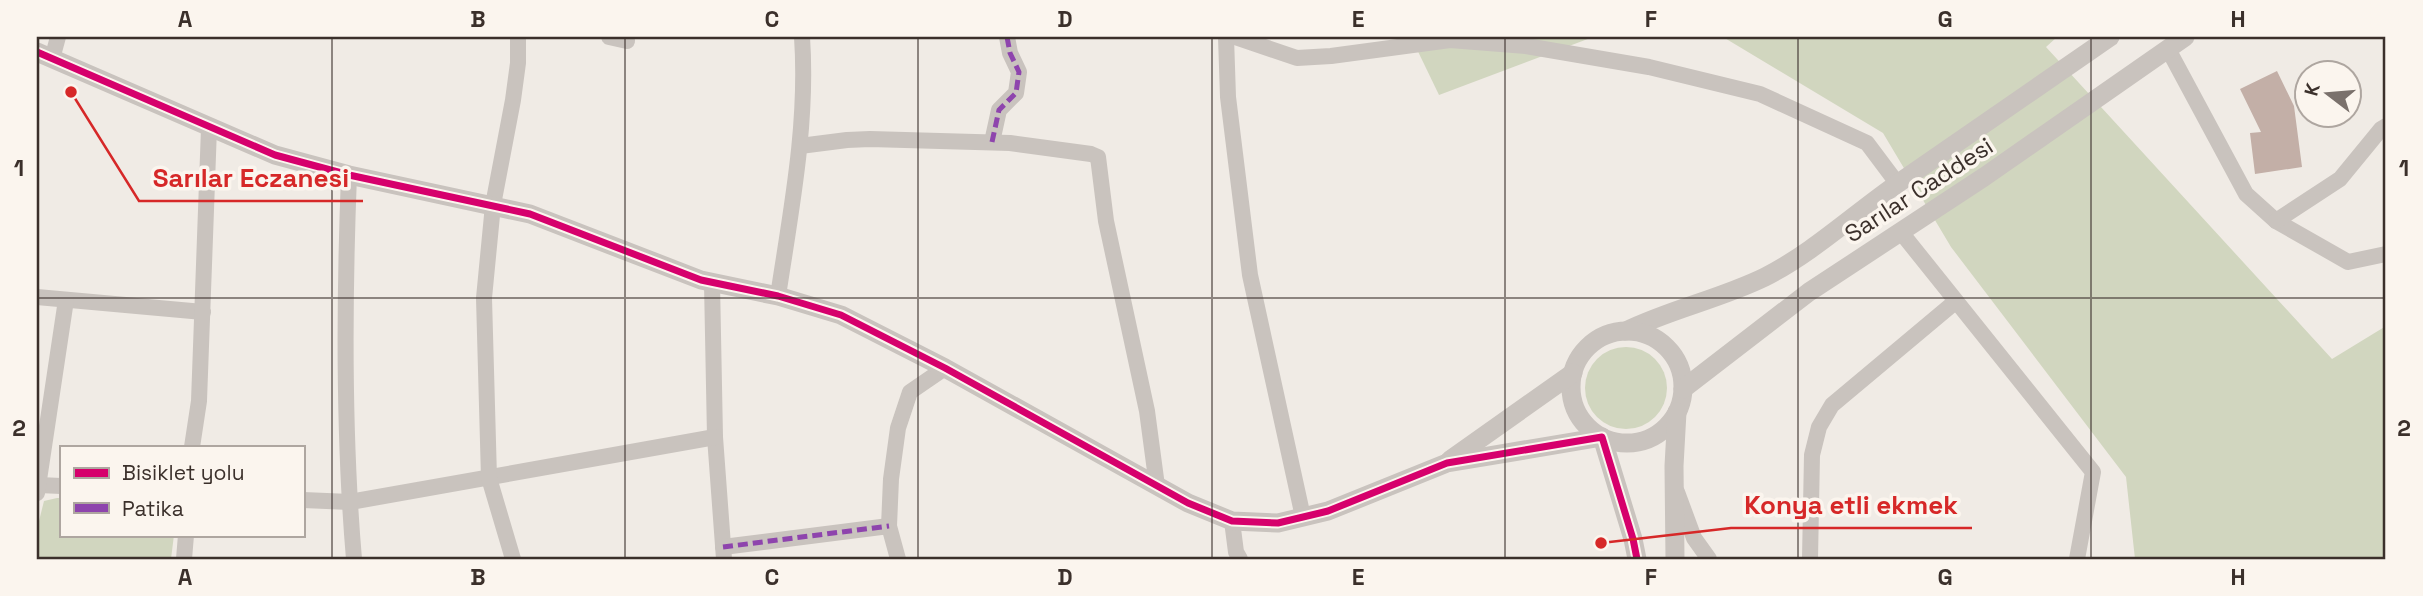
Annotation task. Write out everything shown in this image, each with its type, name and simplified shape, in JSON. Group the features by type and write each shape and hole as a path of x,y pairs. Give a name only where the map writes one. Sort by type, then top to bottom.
{"street":[{"path":"44,56 58,37"},
{"path":"513,559 489,478 484,298 493,205 518,63 518,37"},
{"path":"609,37 627,41"},
{"path":"778,296 800,146 804,70 802,37"},
{"path":"992,142 999,110 1016,93 1019,72 1010,53 1007,37"},
{"path":"1226,37 1228,97 1250,275 1303,517"},
{"path":"1235,37 1297,58 1450,40 1527,46 1649,67 1760,94 1867,143 1898,183"},
{"name":"Sarılar Caddesi","path":"1447,463 1573,373 1580,356 1593,343 1608,334 1626,331 1655,317 1698,305 1766,276 1835,232 1898,183 2110,37"},
{"name":"Sarılar Caddesi","path":"44,56 275,155 349,175 493,205 556,223 712,283 778,296 841,315 945,368 1188,503 1232,520 1278,523 1328,511 1447,463 1602,438 1619,443 1653,437 1667,426 1677,412 1683,389 1809,292 1984,177 2185,37"},
{"path":"2168,49 2246,194 2276,221 2348,261 2386,254"},
{"path":"2276,221 2340,179 2386,126"},
{"path":"192,446 199,401 209,128"},
{"path":"800,146 858,139 992,142 1024,144 1098,157 1106,221 1147,411 1157,486"},
{"path":"349,175 344,304 354,559"},
{"path":"1900,232 2092,472 2077,559"},
{"path":"712,283 715,437 724,553 889,526"},
{"path":"37,297 203,312"},
{"path":"60,486 38,489 66,300"},
{"path":"1810,559 1812,455 1814,441 1825,415 1841,396 1955,302"},
{"path":"1626,331 1644,334 1660,342 1673,355 1681,372 1683,389"},
{"path":"898,559 889,526 891,479 898,428 910,392 945,368"},
{"path":"1573,373 1571,392 1576,410 1587,426 1602,438 1637,559"},
{"path":"1675,559 1674,466 1677,412"},
{"path":"304,500 350,502 715,437"},
{"path":"1676,491 1694,538 1709,559"},
{"path":"1232,520 1236,552 1240,559"},
{"path":"184,559 186,536"}],"green space":[{"path":"1411,37 1593,37 1439,95"},
{"path":"1723,37 2057,37 2046,47 2332,359 2386,326 2386,559 2135,559 2126,477 1951,247 1883,133"},
{"path":"1626,347 1642,350 1655,359 1664,372 1667,388 1664,404 1655,417 1642,426 1626,429 1610,426 1597,417 1588,404 1585,388 1588,372 1597,359 1610,350"},
{"path":"60,498 60,536 174,536 171,559 37,559 37,529 44,501"}],"building":[{"path":"2277,71 2294,106 2294,130 2297,130 2302,167 2255,174 2250,133 2261,132 2240,89"}],"marked path":[{"path":"992,142 999,110 1016,93 1019,72 1010,53 1007,37"},
{"path":"723,547 889,526"}],"cycle path":[{"path":"37,52 275,155 349,175 530,214 701,280 778,296 841,315 945,368 1188,503 1232,521 1278,523 1328,511 1447,463 1602,437 1637,559"}],"place":[{"name":"Sarılar Eczanesi","path":"71,92"},
{"name":"Konya etli ekmek","path":"1601,543"}]}
